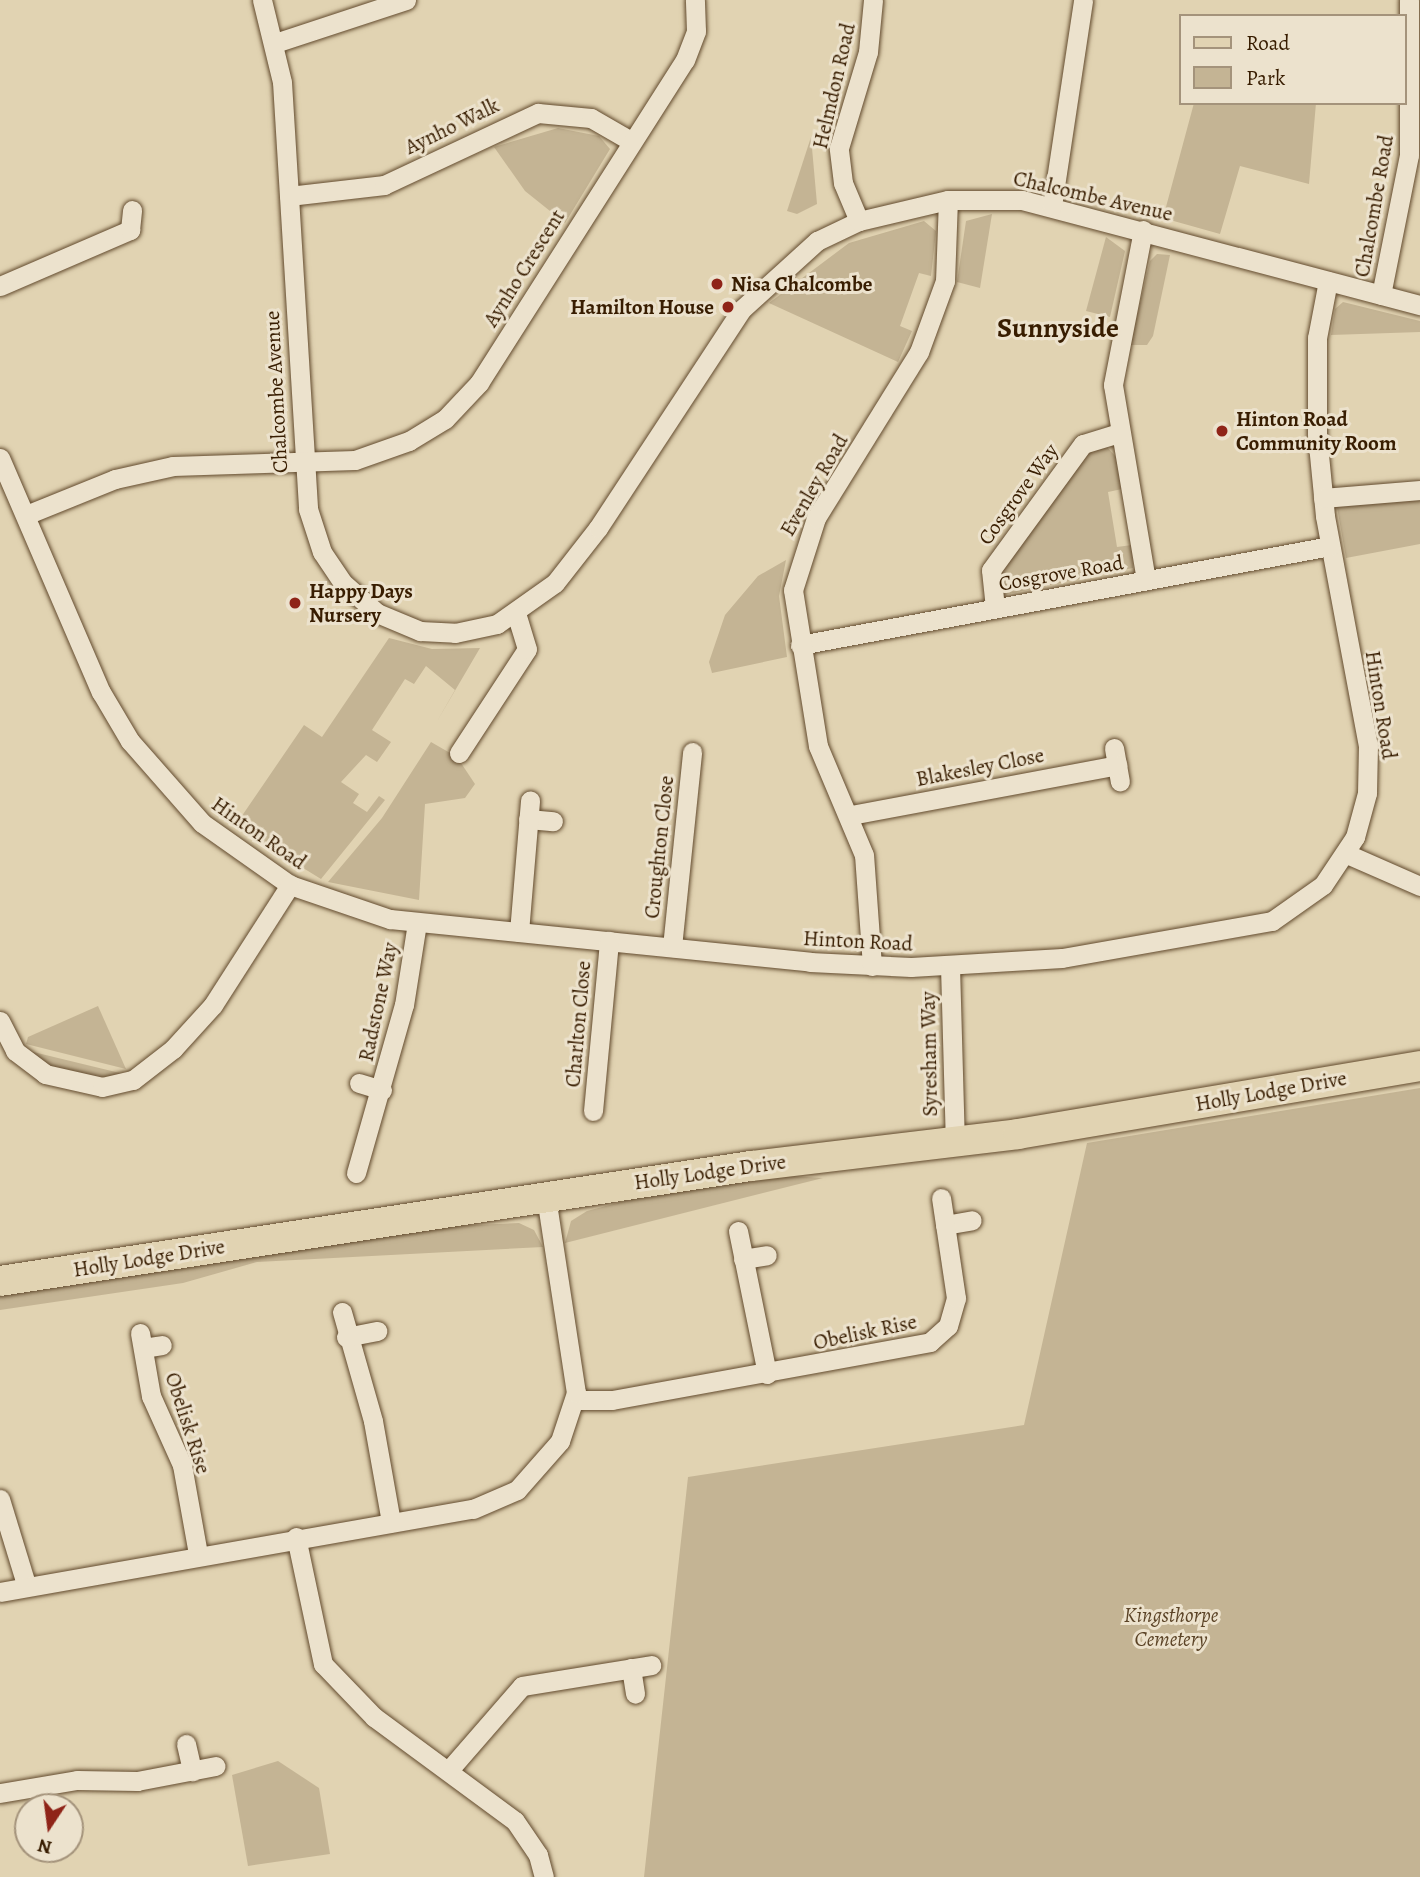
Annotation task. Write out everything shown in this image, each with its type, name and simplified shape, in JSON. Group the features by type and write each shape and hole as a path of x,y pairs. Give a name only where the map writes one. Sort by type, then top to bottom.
{"main road":[{"name":"Holly Lodge Drive","path":"0,1281 546,1197 955,1142 1420,1066"}],"street":[{"name":"Chalcombe Avenue","path":"262,0 275,43 289,195 302,465 322,552 342,582 377,613 404,626 447,633 481,629 516,614 585,547 752,297 817,241 859,221 948,200 999,198 1052,206 1420,305"},
{"path":"275,43 406,0"},
{"name":"Aynho Crescent","path":"26,514 154,470 234,461 302,465 392,449 457,408 489,368 692,48 695,0"},
{"name":"Helmdon Road","path":"859,221 843,183 839,148 868,52 873,0"},
{"path":"1052,206 1083,0"},
{"name":"Chalcombe Road","path":"1381,295 1409,155 1409,0"},
{"name":"Aynho Walk","path":"289,195 384,185 537,113 591,118 631,141"},
{"name":"Evenley Road","path":"872,966 869,876 851,815 818,746 793,597 802,553 830,494 919,352 945,281 948,200"},
{"path":"0,286 130,230 132,210"},
{"path":"1143,230 1114,363 1119,433 1146,580"},
{"name":"Hinton Road","path":"0,458 101,692 130,741 202,823 290,885 362,912 417,923 872,966 950,966 1062,958 1249,928 1301,905 1347,854 1362,817 1369,769 1323,498 1316,360 1328,281"},
{"name":"Cosgrove Way","path":"995,608 989,575 1007,548 1083,444 1119,433"},
{"path":"1323,498 1420,490"},
{"name":"Cosgrove Road","path":"800,645 1331,546"},
{"path":"459,753 527,649 516,614"},
{"name":"Croughton Close","path":"671,947 692,752"},
{"name":"Blakesley Close","path":"851,815 1117,765"},
{"path":"519,932 529,809 553,821"},
{"path":"1347,854 1420,886"},
{"path":"0,1021 7,1057 45,1074 83,1086 140,1076 213,1005 290,885"},
{"name":"Radstone Way","path":"356,1173 382,1090 417,923"},
{"name":"Charlton Close","path":"593,1111 609,941"},
{"name":"Syresham Way","path":"950,966 955,1142"},
{"name":"Radstone Way","path":"359,1083 382,1090"},
{"path":"0,1592 26,1584 473,1509 517,1490 548,1461 575,1400 546,1197"},
{"name":"Obelisk Rise","path":"575,1400 766,1374 917,1348 940,1335 956,1298 941,1198"},
{"path":"945,1224 972,1220"},
{"path":"738,1231 766,1374"},
{"path":"743,1259 767,1255"},
{"path":"342,1312 346,1337 373,1421 391,1522"},
{"path":"346,1337 377,1331"},
{"name":"Obelisk Rise","path":"148,1342 151,1396 182,1465 198,1554"},
{"path":"0,1499 26,1584"},
{"path":"296,1537 323,1664 356,1702 515,1821 538,1855 544,1877"},
{"path":"449,1770 522,1686 651,1665"},
{"path":"631,1668 635,1694"},
{"path":"186,1744 192,1771"},
{"path":"0,1793 216,1766"}],"green space":[{"path":"1193,105 1316,105 1309,184 1240,166 1220,234 1163,218"},
{"path":"558,128 599,136 610,149 565,223 525,191 494,147"},
{"path":"811,137 817,204 797,214 787,211"},
{"path":"992,214 980,288 957,282 966,221"},
{"path":"924,221 936,231 931,276 919,273 900,326 912,331 898,362 769,303 849,243"},
{"path":"1106,237 1125,251 1110,317 1086,311"},
{"path":"1157,254 1170,255 1153,336 1147,345 1130,345 1150,261"},
{"path":"1343,302 1420,321 1420,332 1331,335 1335,309"},
{"path":"1092,447 1107,447 1116,457 1122,489 1108,492 1117,547 1132,545 1133,568 1003,595 997,575"},
{"path":"1351,499 1361,505 1420,500 1420,544 1346,558 1337,507"},
{"path":"786,560 779,596 787,657 712,673 709,662 725,615 758,576"},
{"path":"389,638 432,649 480,648 436,723 455,690 426,666 414,684 405,679 372,730 391,742 377,762 366,755 341,782 359,794 353,803 367,812 379,796 385,800 321,879 235,826 304,725 322,737"},
{"path":"431,742 457,757 475,784 465,798 425,804 419,900 328,882 382,818"},
{"path":"98,1006 126,1069 26,1044 28,1037"},
{"path":"25,1050 124,1074 102,1078 50,1068"},
{"name":"Kingsthorpe Cemetery","path":"1420,1088 1420,1877 644,1877 688,1477 1024,1425 1087,1143"},
{"path":"790,1176 823,1178 565,1243 571,1221 587,1211 674,1188"},
{"path":"519,1223 534,1230 543,1247 257,1262 183,1283 0,1310 0,1294 427,1227"},
{"path":"278,1761 319,1788 330,1854 248,1866 232,1775"}],"place":[{"name":"Nisa Chalcombe","path":"717,284"},
{"name":"Hamilton House","path":"728,307"},
{"name":"Hinton Road Community Room","path":"1222,431"},
{"name":"Happy Days Nursery","path":"295,603"}],"district":[{"name":"Sunnyside","path":"1058,328"}]}
